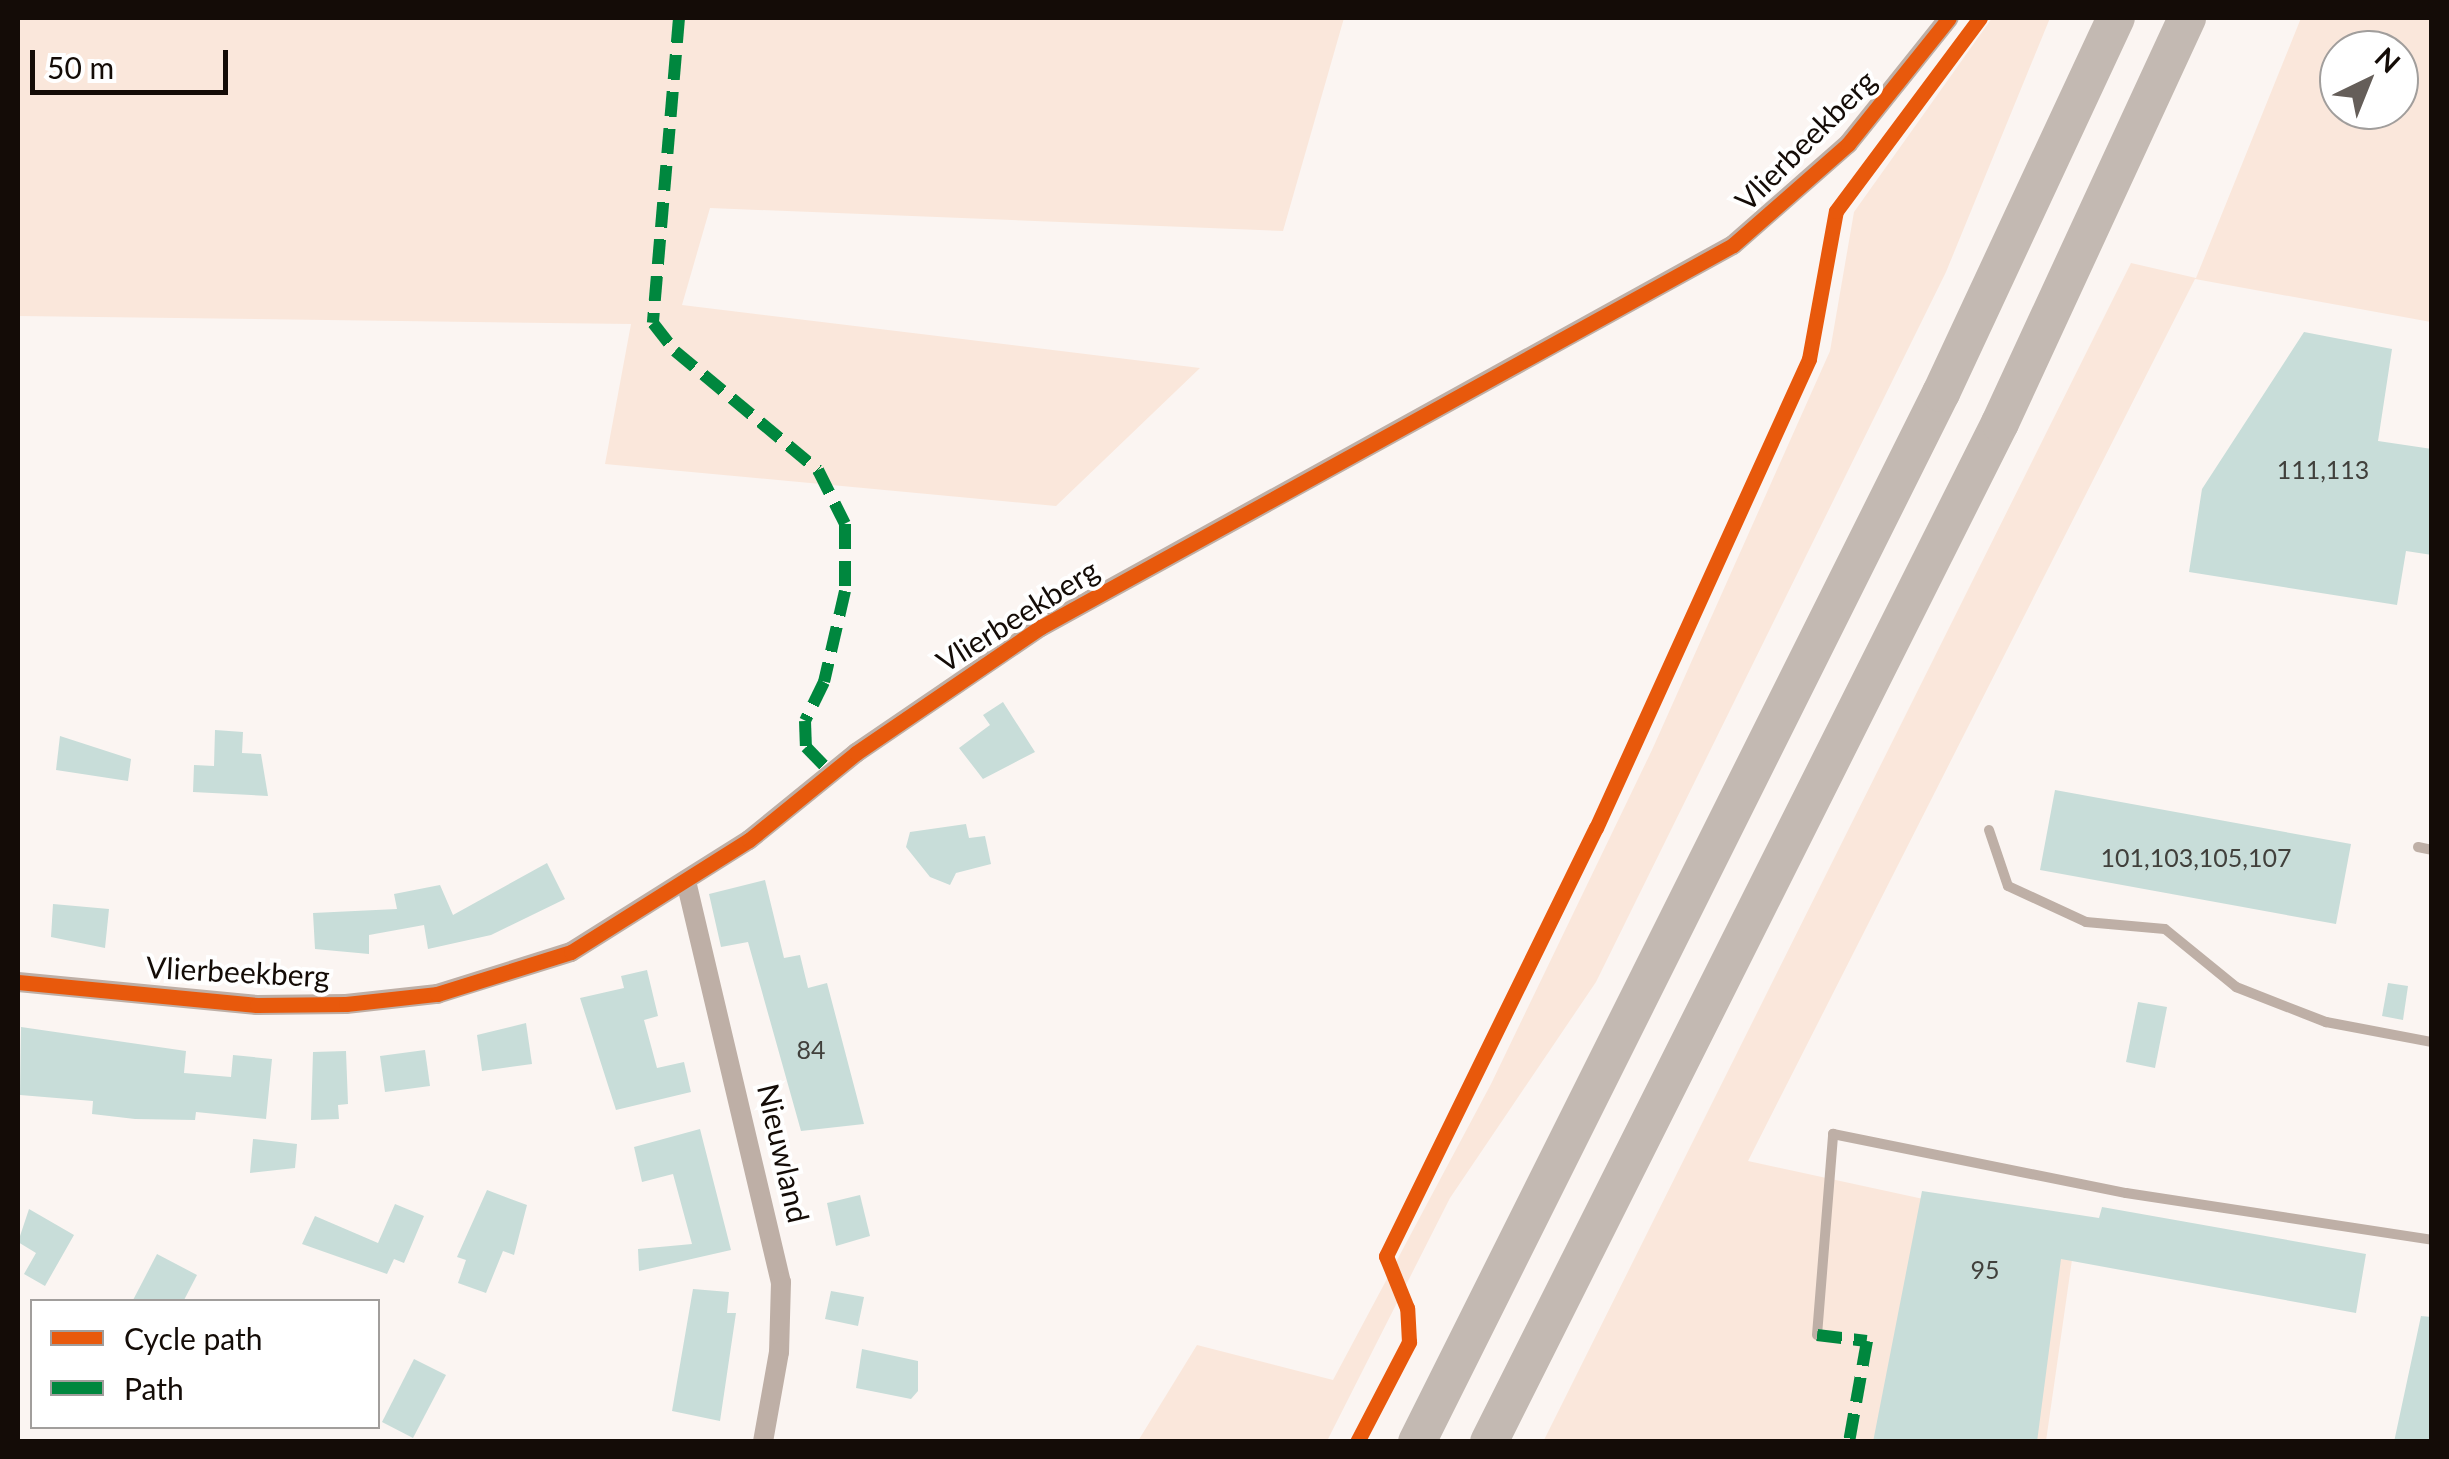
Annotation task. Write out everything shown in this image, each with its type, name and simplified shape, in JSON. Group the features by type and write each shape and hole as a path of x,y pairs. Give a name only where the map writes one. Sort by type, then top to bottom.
{"highway":[{"path":"1417,1442 1941,392 2116,18"},
{"path":"1489,1442 2000,423 2187,18"}],"street":[{"name":"Vlierbeekberg","path":"18,982 257,1006 437,994 571,952 686,881 1041,628 1733,245 1848,144 1949,18"},
{"name":"Nieuwland","path":"686,881 780,1282 780,1352 762,1442"}],"lane":[{"path":"1989,830 2008,886 2086,922 2164,929 2236,987 2326,1022 2432,1042"},
{"path":"2418,847 2432,850"},
{"path":"1817,1335 1833,1134 2126,1193 2432,1240"}],"shaded area":[{"path":"18,18 1344,18 1283,231 710,208 682,305 1200,368 1056,506 605,464 631,324 18,316"},
{"path":"1992,18 2050,18 1946,272 1596,982 1450,1198 1327,1441 1138,1441 1197,1345 1333,1380 1491,1084 1652,750 1830,351 1854,212"},
{"path":"2301,18 2431,18 2431,322 2195,279 1748,1161 2076,1232 2046,1441 1543,1442 2131,263 2196,278"}],"building":[{"path":"2304,332 2392,349 2378,441 2432,449 2432,555 2406,551 2397,605 2189,572 2202,489"},
{"path":"1003,702 1035,752 983,779 959,748 990,725 983,715"},
{"path":"215,730 243,732 242,753 261,754 268,796 193,792 194,765 214,766"},
{"path":"60,736 131,759 128,781 56,770"},
{"path":"2055,790 2351,844 2336,924 2040,870"},
{"path":"966,824 969,838 985,836 991,864 956,873 950,885 930,877 906,847 910,832"},
{"path":"547,863 565,899 491,935 428,949 424,925 369,935 369,954 315,949 313,913 397,909 394,894 440,885 453,915"},
{"path":"765,880 784,958 800,955 808,988 827,983 864,1124 801,1131 748,942 721,947 709,894"},
{"path":"53,904 109,909 105,948 51,937"},
{"path":"647,970 658,1016 644,1020 657,1068 684,1062 691,1092 616,1110 580,998 624,988 621,976"},
{"path":"2388,983 2408,986 2403,1020 2382,1016"},
{"path":"2138,1002 2167,1007 2155,1068 2126,1062"},
{"path":"526,1023 532,1064 482,1071 477,1035"},
{"path":"21,1027 186,1051 184,1073 231,1077 233,1055 272,1059 266,1119 196,1112 195,1120 135,1119 92,1114 93,1101 20,1095"},
{"path":"425,1050 430,1086 385,1092 380,1056"},
{"path":"346,1051 348,1104 338,1105 339,1119 311,1120 313,1052"},
{"path":"700,1129 731,1250 639,1271 638,1249 692,1244 673,1174 642,1182 634,1147"},
{"path":"253,1139 297,1144 295,1168 250,1173"},
{"path":"487,1190 527,1205 514,1255 503,1251 486,1293 458,1283 466,1260 457,1257"},
{"path":"1922,1191 2099,1218 2102,1207 2366,1254 2356,1313 2061,1259 2037,1442 1873,1442"},
{"path":"860,1195 870,1236 836,1246 827,1203"},
{"path":"395,1204 424,1216 404,1263 394,1259 387,1274 302,1244 315,1216 378,1243"},
{"path":"29,1209 74,1235 45,1286 24,1274 36,1253 18,1242"},
{"path":"157,1254 197,1275 185,1299 134,1299"},
{"path":"693,1289 729,1292 727,1313 736,1313 720,1421 672,1411"},
{"path":"831,1291 864,1297 858,1326 825,1319"},
{"path":"2421,1316 2432,1317 2432,1442 2394,1442"},
{"path":"862,1349 918,1361 918,1391 911,1399 856,1388"},
{"path":"414,1359 446,1375 413,1438 382,1422"}],"marked path":[{"path":"679,18 653,323 675,351 818,470 845,524 845,591 824,682 805,721 806,747 831,773"},
{"path":"1817,1335 1867,1341 1849,1442"}],"cycle path":[{"path":"18,982 257,1005 346,1004 437,994 571,952 749,840 856,753 1041,627 1733,245 1848,144 1949,18"},
{"path":"1357,1442 1409,1342 1407,1308 1386,1256 1596,828 1809,359 1836,211 1980,18"}]}
